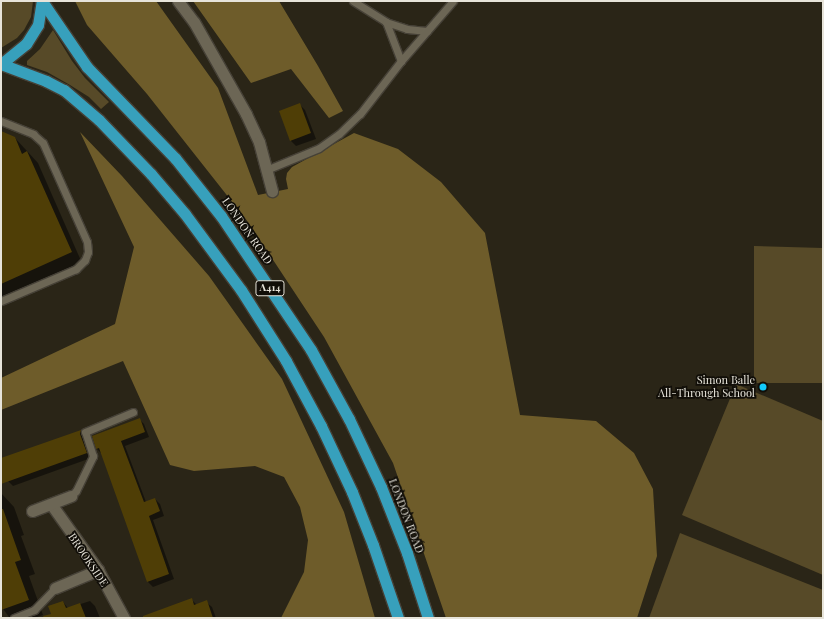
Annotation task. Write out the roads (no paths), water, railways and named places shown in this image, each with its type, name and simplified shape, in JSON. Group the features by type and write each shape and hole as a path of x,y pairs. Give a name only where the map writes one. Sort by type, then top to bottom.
{"highway":[{"path":"1,64 26,44 38,25 42,1"},
{"name":"LONDON ROAD","path":"42,1 87,67 175,158 221,216 311,350 349,419 381,487 407,553 428,618"},
{"name":"A414","path":"1,64 64,90 99,120 185,214 241,290 286,360 321,426 357,505 398,618"}],"street":[{"path":"178,1 198,28 246,114 259,142 272,191"},
{"path":"32,511 71,496"},
{"name":"BROOKSIDE","path":"50,504 98,570 124,618"},
{"path":"55,588 98,570"}],"lane":[{"path":"353,1 386,22 407,29 427,31"},
{"path":"266,170 319,148 338,134 360,114 401,61 453,1"},
{"path":"386,22 401,61"},
{"path":"1,121 33,134 43,143 87,242 88,252 85,260 76,269 1,301"},
{"path":"71,496 93,456 85,432 133,412"},
{"path":"14,618 34,610 55,588"}],"place":[{"name":"Simon Balle All-Through School","path":"763,387"}]}
